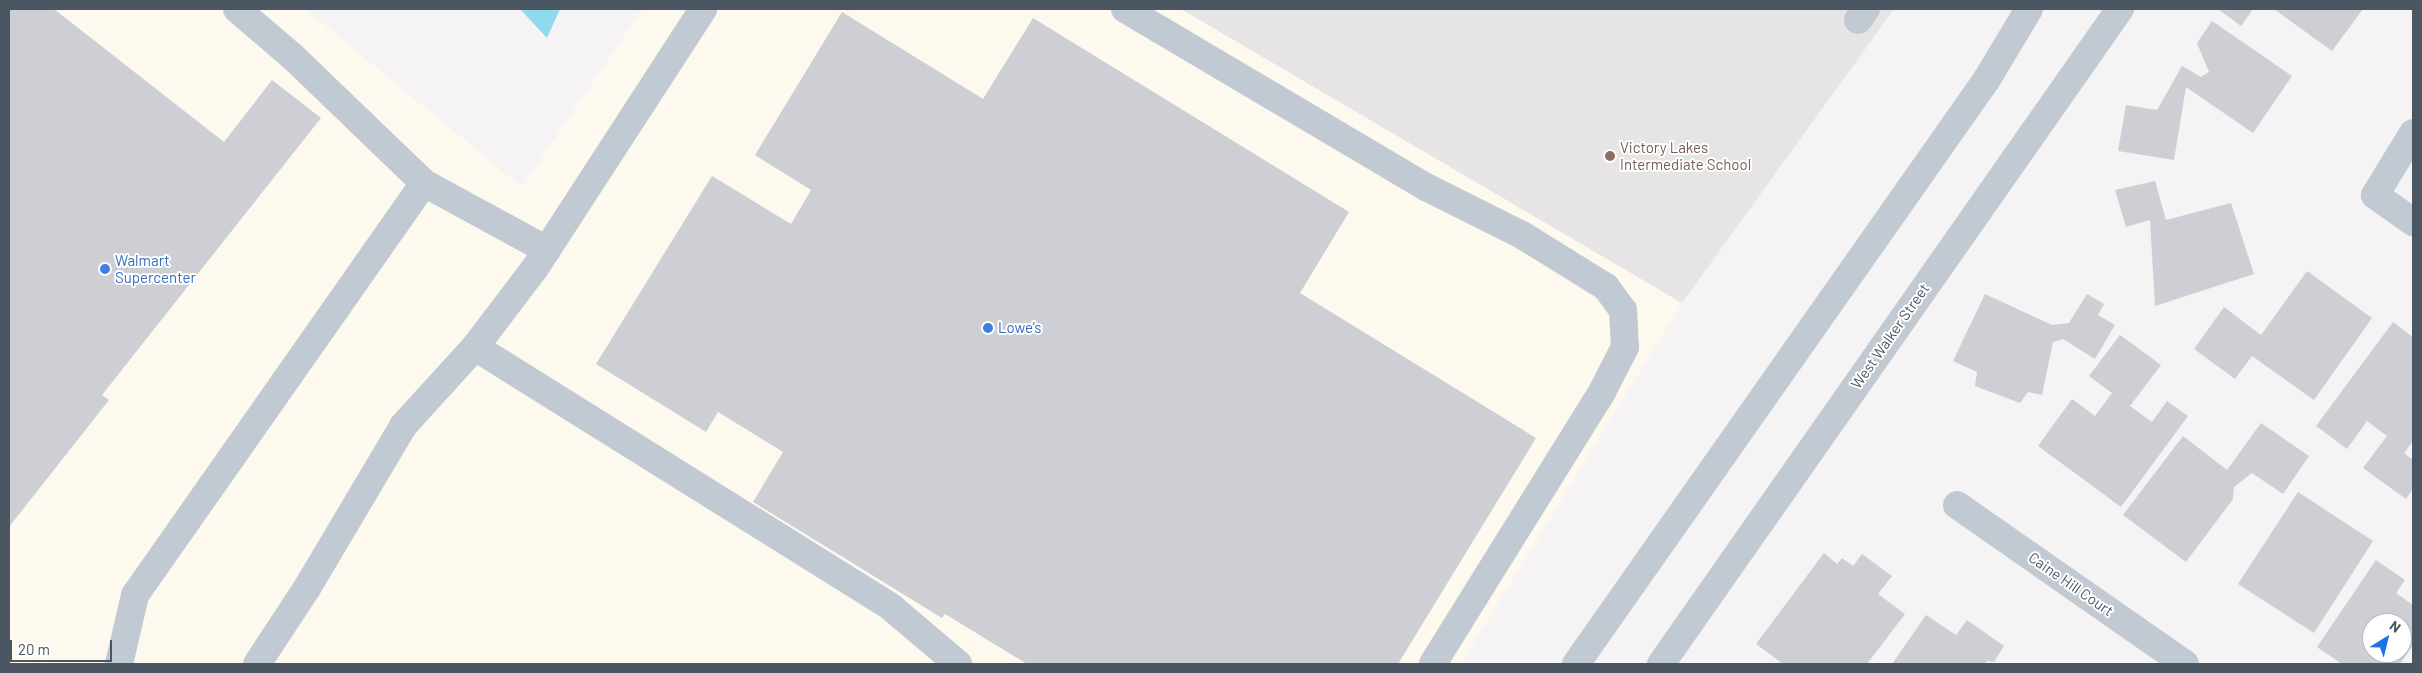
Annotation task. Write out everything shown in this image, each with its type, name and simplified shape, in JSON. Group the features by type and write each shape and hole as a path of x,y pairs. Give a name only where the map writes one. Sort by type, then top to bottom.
{"street":[{"path":"236,9 293,57 424,183 547,250"},
{"path":"257,664 307,588 403,426 475,347 547,250 703,9"},
{"path":"1125,9 1428,188 1522,235 1606,287 1623,310 1626,346 1602,392 1433,664"},
{"path":"1576,664 1987,79 2029,9"},
{"name":"West Walker Street","path":"1661,664 2120,9"},
{"path":"2413,133 2375,195 2413,222"},
{"path":"119,664 135,595 424,183"},
{"path":"475,347 892,608 958,664"},
{"name":"Caine Hill Court","path":"1957,505 2185,664"}],"shaded area":[{"path":"9,9 305,9 522,187 642,9 1181,9 1682,303 1461,664 9,664"},
{"name":"Victory Lakes Intermediate School","path":"1181,9 1894,9 1682,303"}],"water":[{"path":"520,9 560,9 547,38"}],"building":[{"name":"Walmart Supercenter","path":"9,9 54,9 224,142 272,80 321,118 102,395 109,400 9,527"},
{"path":"2218,9 2253,9 2241,26"},
{"path":"2274,9 2363,9 2332,51"},
{"name":"Lowe's","path":"842,12 983,99 1033,18 1349,212 1300,293 1536,438 1398,664 1027,664 945,614 942,618 753,502 783,452 718,412 706,432 596,364 712,176 791,224 811,190 755,155"},
{"path":"2212,21 2292,76 2253,133 2186,87 2174,160 2118,151 2126,105 2157,110 2182,66 2201,77 2209,72 2197,43"},
{"path":"2155,181 2166,220 2231,203 2254,274 2155,306 2150,220 2126,227 2115,190"},
{"path":"2307,271 2372,318 2314,400 2252,356 2235,379 2194,349 2224,307 2261,335"},
{"path":"1985,294 2052,325 2069,323 2087,294 2104,304 2098,315 2115,325 2095,359 2063,339 2053,342 2042,395 2028,392 2020,403 1975,386 1977,372 1953,361"},
{"path":"2393,322 2413,337 2413,441 2404,453 2413,460 2413,489 2406,499 2363,468 2387,436 2367,421 2347,449 2316,426"},
{"path":"2120,335 2161,365 2130,406 2152,422 2167,401 2188,416 2121,507 2038,446 2072,399 2095,416 2112,393 2089,376"},
{"path":"2261,423 2309,456 2283,494 2252,473 2234,487 2233,499 2186,562 2123,515 2183,436 2227,470"},
{"path":"2298,492 2373,541 2314,633 2238,584"},
{"path":"1824,553 1837,564 1842,558 1853,566 1862,554 1892,576 1878,594 1905,614 1867,664 1783,664 1756,644"},
{"path":"2376,560 2405,580 2396,593 2413,605 2413,645 2412,646 2412,613 2362,613 2362,663 2401,663 2342,664 2317,647"},
{"path":"1926,615 1956,635 1967,620 2004,646 1994,662 1987,661 1984,664 1892,664"}],"place":[{"name":"Victory Lakes Intermediate School","path":"1610,156"},
{"name":"Walmart Supercenter","path":"105,269"},
{"name":"Lowe's","path":"988,328"}]}
